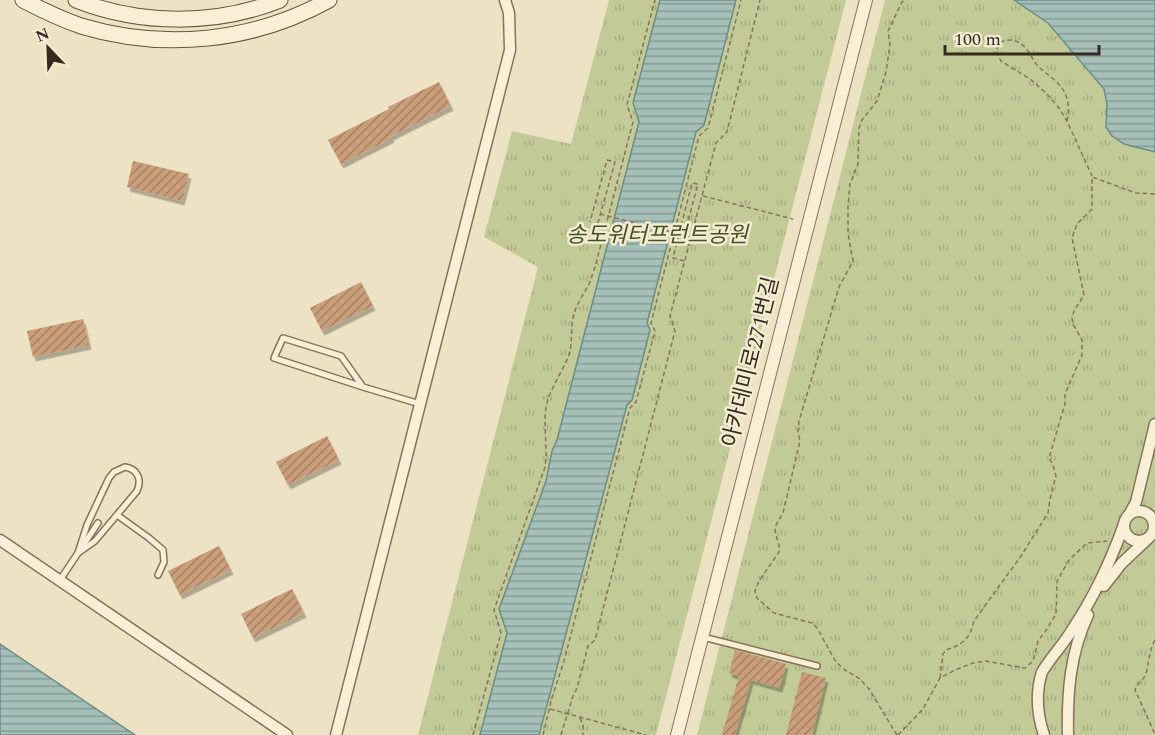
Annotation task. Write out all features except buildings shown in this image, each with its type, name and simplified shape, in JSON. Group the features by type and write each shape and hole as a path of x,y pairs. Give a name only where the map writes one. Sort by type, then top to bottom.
{"main road":[{"path":"23,0 80,26 116,34 170,40 223,37 252,31 309,11 329,0"},
{"path":"76,0 120,14 169,19 219,16 246,11 280,0"}],"street":[{"path":"336,735 510,50 509,14 505,0"},
{"name":"아카데미로271번길","path":"677,735 866,0"},
{"path":"1044,735 1037,701 1042,672 1073,628 1095,591 1116,548 1126,520 1139,507 1155,424"},
{"path":"1139,507 1150,517 1153,528"},
{"path":"1126,520 1126,534 1129,538 1139,541 1153,528"},
{"path":"1068,735 1070,678 1078,638 1107,580 1153,528"},
{"path":"0,540 287,735"}],"lane":[{"path":"363,387 341,356 283,338 274,358 363,387 420,404"},
{"path":"131,468 138,475 140,485 137,491 95,541 78,553 87,525 109,478 120,469 131,468"},
{"path":"117,515 163,550 164,561 158,575"},
{"path":"60,580 98,523"},
{"path":"703,637 817,666"}],"path":[{"path":"473,735 501,633 494,610 545,467 547,404 570,352 574,312 595,267 633,122 627,105 655,0"},
{"path":"543,735 630,408 636,402 655,331 651,323 699,136 708,128 741,0"},
{"path":"561,735 588,646 595,640 675,331 670,316 716,143 727,132 760,0"},
{"path":"905,0 888,31 890,45 878,101 862,120 859,128 858,164 850,184 848,206 848,234 853,261 839,287 799,421 800,441 783,513 776,525 779,552 759,580 755,591 757,598 774,614 812,624 817,628 836,662 865,684 898,735 923,709 940,678 943,654 946,650 959,645 970,634 974,621 1022,556 1048,513 1056,476 1049,458 1065,404 1065,394 1082,355 1082,340 1072,318 1084,295 1072,238 1077,224 1092,209 1092,177 1059,108 1030,79 1001,61 996,52 999,43 1003,40 1021,43 1038,66 1061,87 1068,104 1067,121"},
{"path":"586,234 594,237 615,162 607,160 590,222"},
{"path":"1092,177 1136,193 1155,194"},
{"path":"685,261 673,258 692,183 698,184 684,236 691,237"},
{"path":"702,196 794,219"},
{"path":"600,214 679,234"},
{"path":"940,678 973,663 984,661 1025,668 1033,661 1038,641 1056,614 1057,581 1069,560 1087,543 1114,540"},
{"path":"1155,640 1151,647 1144,678 1135,690 1155,734"},
{"path":"550,708 646,735"},
{"path":"579,717 583,725 583,735"}],"green space":[{"name":"송도워터프런트공원","path":"609,0 846,0 656,735 418,735 538,267 484,237 512,131 571,144"},
{"path":"885,0 1155,0 1155,735 697,735"}],"water":[{"path":"660,0 736,0 704,125 696,132 647,323 650,330 632,400 627,405 539,735 480,735 507,633 499,609 546,481 552,451 557,440 639,122 633,103"},
{"path":"1014,0 1155,0 1155,152 1124,144 1112,136 1106,127 1107,104 1104,89 1048,23"},
{"path":"0,644 135,735 0,735"}]}
